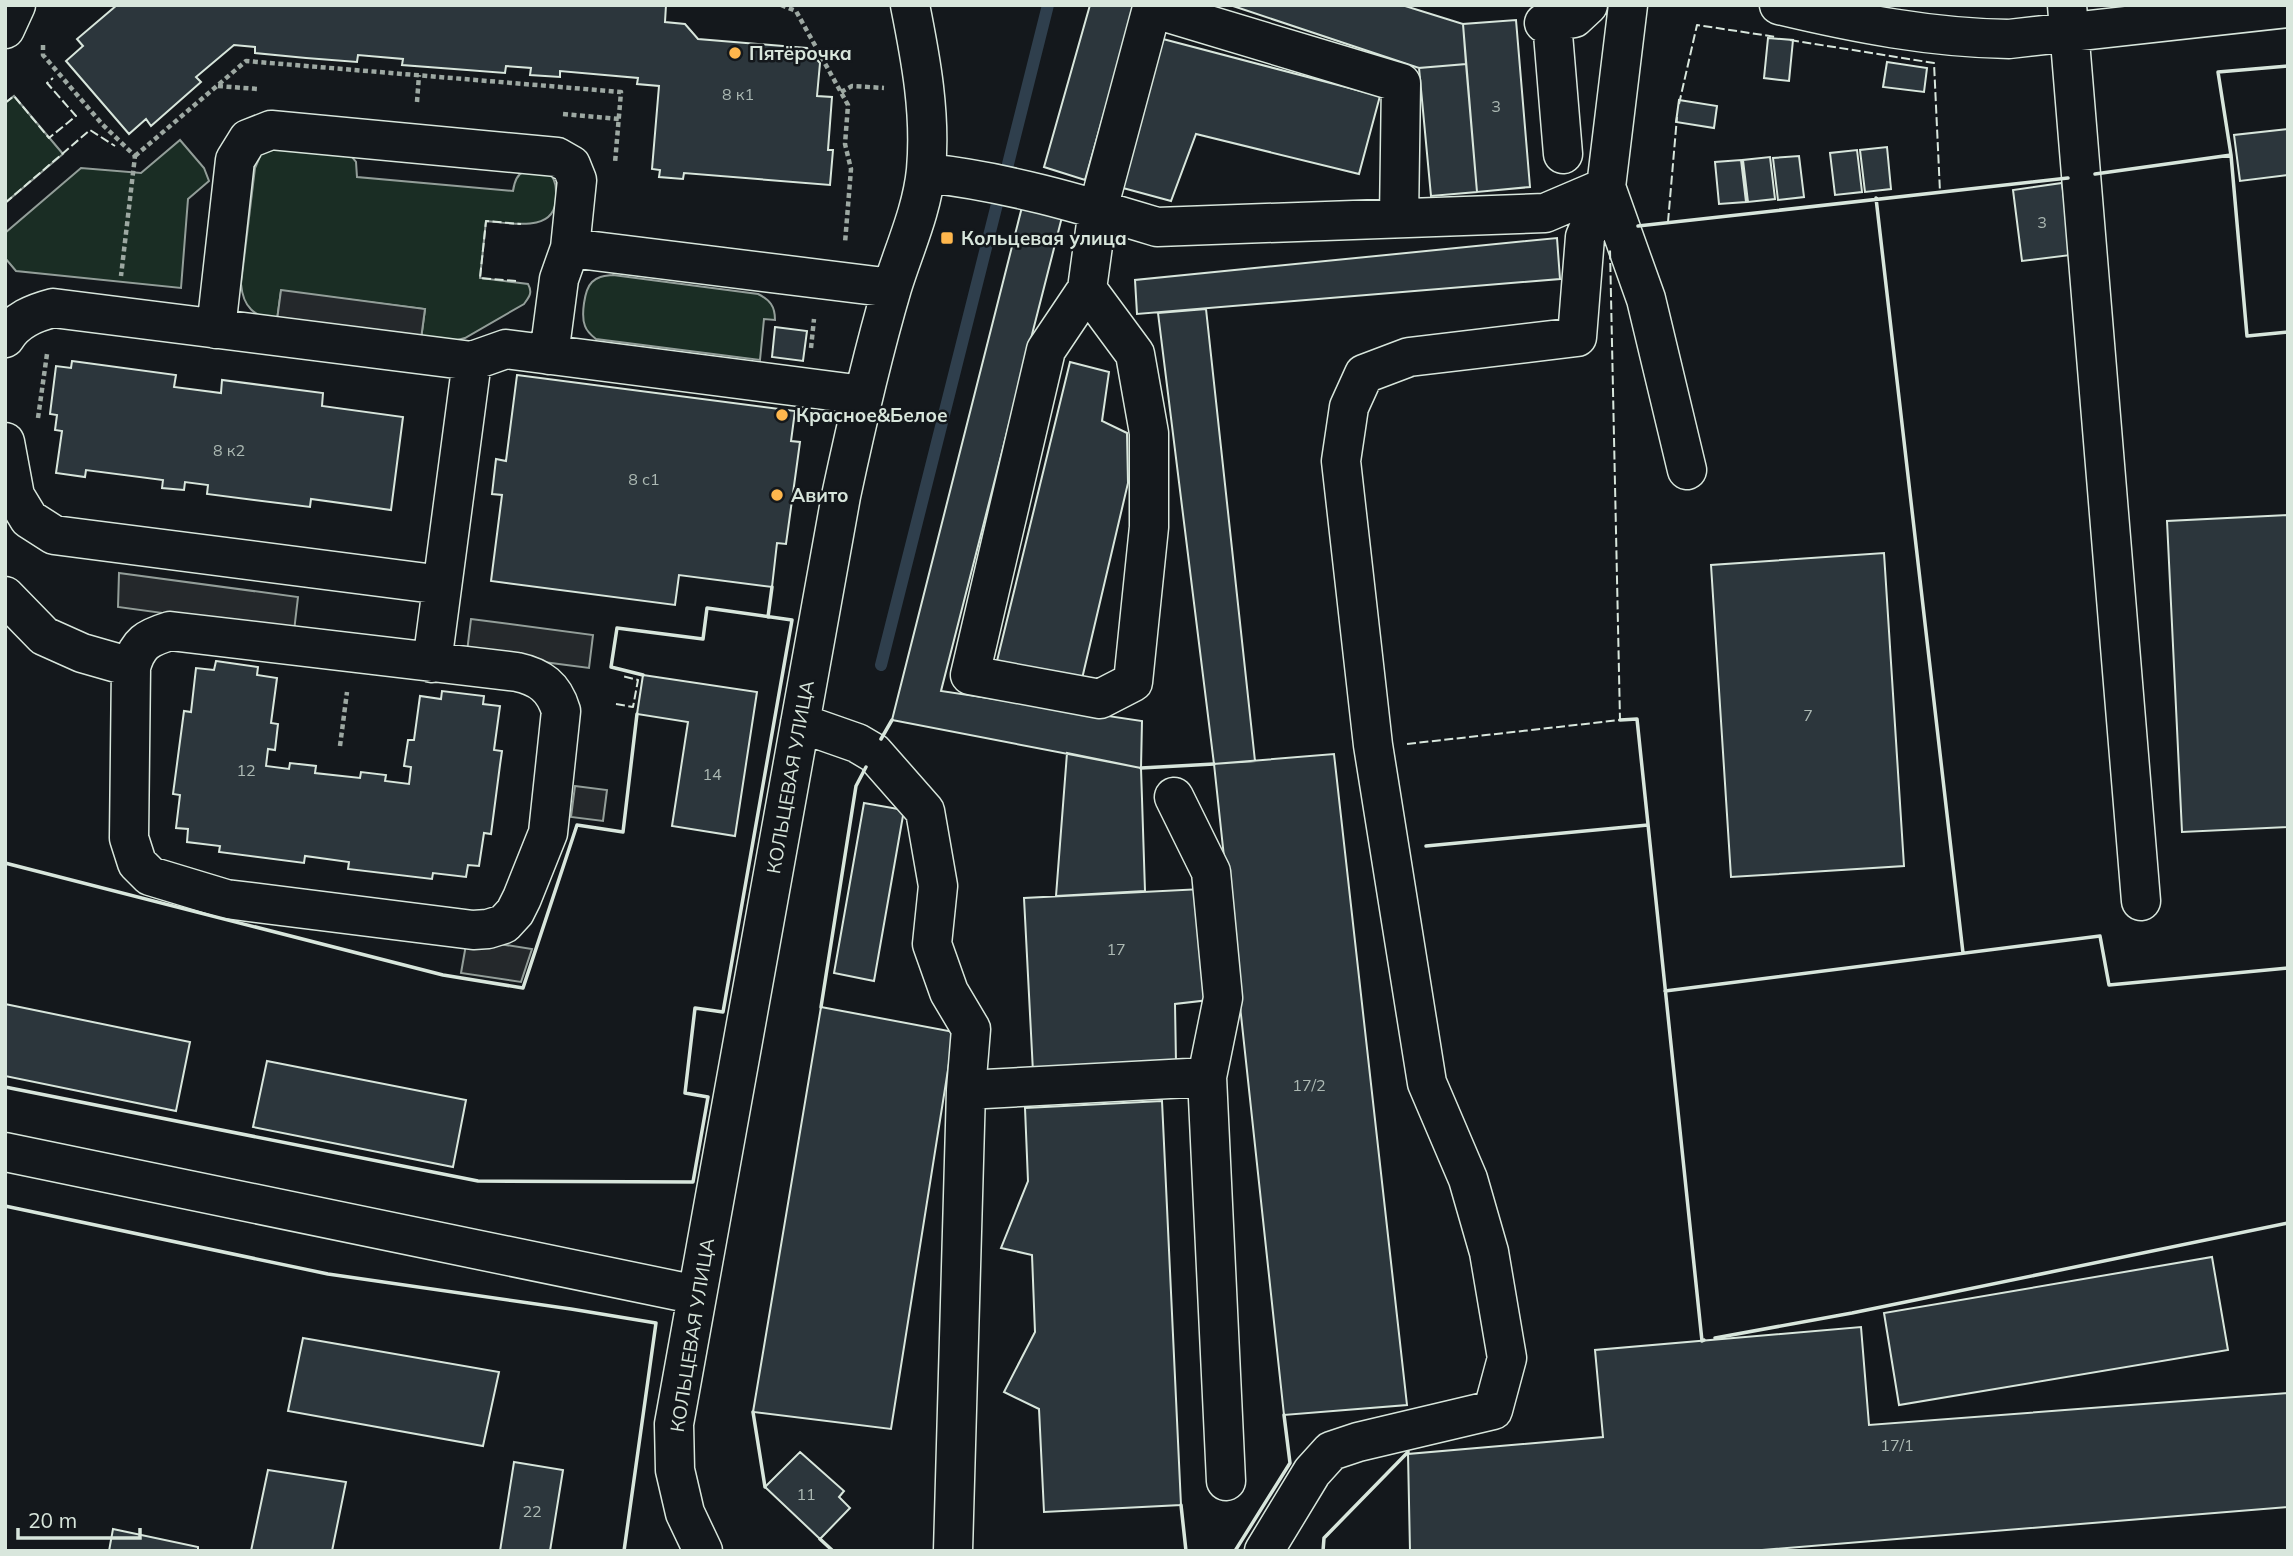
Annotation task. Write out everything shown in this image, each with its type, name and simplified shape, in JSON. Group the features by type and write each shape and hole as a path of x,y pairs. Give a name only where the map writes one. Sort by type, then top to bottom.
{"street":[{"path":"5,29 16,5"},
{"name":"КОЛЬЦЕВАЯ УЛИЦА","path":"703,1551 685,1513 675,1471 674,1424 841,496 863,395 892,288 913,228 926,173 928,127 925,88 909,5"},
{"path":"1563,154 1548,22 1574,18 1588,5"},
{"path":"1264,1551 1312,1472 1331,1451 1493,1410 1507,1358 1489,1252 1468,1179 1427,1083 1373,745 1341,461 1349,407 1364,374 1409,357 1577,337 1585,237 1606,187 1628,5"},
{"path":"1779,5 1920,32 2009,39 2068,20 2288,8"},
{"path":"1087,289 1135,354 1149,433 1149,527 1133,682 1100,699 970,675 1046,350 1087,289 1098,209 1152,8 1401,83 1399,218"},
{"path":"2068,20 2141,901"},
{"path":"216,328 235,160 248,139 271,130 557,157 571,165 577,180 570,248 559,279 549,355"},
{"path":"926,173 978,179 1098,209 1157,227 1545,213 1606,187"},
{"path":"1606,187 1646,299 1688,470"},
{"path":"570,248 892,288"},
{"path":"5,338 9,331 30,315 53,308 471,361 506,349 863,395"},
{"path":"432,663 471,361"},
{"path":"21,436 15,495 29,519 54,535 442,585"},
{"path":"5,596 44,636 82,653 131,667"},
{"path":"170,631 352,652 533,675 547,684 557,697 561,710 548,833 515,912 504,924 472,930 226,899 150,876 137,863 129,838 131,667 135,652 150,637 170,631"},
{"path":"800,723 857,743 874,753 925,811 938,886 932,944 949,992 971,1029 966,1090 953,1551"},
{"path":"1174,797 1211,872 1223,998 1207,1077 1226,1481"},
{"path":"966,1090 1207,1077"},
{"path":"5,1152 698,1295"}],"path":[{"path":"781,5 796,11 848,105 845,144 851,169 831,280 806,388"},
{"path":"43,42 43,55 102,124 135,156 117,316"},
{"path":"417,102 419,75"},
{"path":"841,92 852,86 890,88"},
{"path":"21,436 53,308"},
{"path":"340,746 352,652"}],"green space":[{"path":"14,96 63,154 5,203 5,103"},
{"path":"180,140 204,168 209,181 188,199 181,288 16,271 5,258 5,233 81,168 141,173"},
{"path":"273,145 348,152 356,162 357,177 513,191 521,173 531,171 551,175 556,196 549,216 531,224 486,221 480,278 528,284 529,297 524,304 465,338 450,342 421,339 425,309 281,291 277,320 256,313 247,305 241,284 255,168 261,154"},
{"path":"613,275 762,296 773,307 775,320 764,319 760,360 596,339 588,332 584,322 585,297 594,280"}],"shaded area":[{"path":"281,290 425,309 421,339 277,320"},
{"path":"119,573 298,597 294,631 118,607"},
{"path":"471,619 593,635 589,668 467,652"},
{"path":"575,786 607,790 603,821 571,817"},
{"path":"467,939 532,949 521,982 461,973"}],"building":[{"path":"117,5 666,5 665,22 685,24 698,39 807,48 820,63 817,96 832,97 828,150 833,150 830,185 684,173 683,179 659,177 660,170 652,169 659,86 637,84 638,78 560,71 560,77 530,75 531,68 506,66 505,73 402,65 403,59 358,55 357,62 306,58 255,53 255,47 234,45 196,77 201,82 151,126 146,119 129,134 66,61 83,46 77,39"},
{"path":"1090,5 1135,5 1085,180 1044,167"},
{"path":"1230,5 1402,5 1463,24 1466,64 1419,68"},
{"path":"1516,20 1530,187 1477,192 1463,24"},
{"path":"1768,38 1793,40 1789,81 1764,78"},
{"path":"1163,39 1380,96 1359,174 1196,134 1171,201 1123,188"},
{"path":"1887,62 1927,68 1924,92 1883,87"},
{"path":"1466,64 1477,192 1431,196 1419,68"},
{"path":"1679,100 1717,106 1714,128 1676,122"},
{"path":"2288,129 2288,175 2240,181 2234,135"},
{"path":"1887,147 1891,189 1865,192 1860,150"},
{"path":"1857,150 1862,192 1835,195 1830,153"},
{"path":"1799,156 1804,197 1778,200 1773,158"},
{"path":"1770,157 1775,199 1748,202 1743,160"},
{"path":"1741,160 1746,202 1719,204 1715,162"},
{"path":"2062,183 2071,255 2022,261 2013,190"},
{"path":"1022,207 1062,217 941,691 1142,721 1141,768 892,720"},
{"path":"1557,238 1560,279 1137,314 1135,280"},
{"path":"1206,309 1255,761 1214,764 1158,313"},
{"path":"775,327 807,331 803,361 772,357"},
{"path":"72,361 176,375 174,387 221,393 222,380 323,393 322,406 403,417 391,510 311,499 310,507 207,494 208,485 185,482 184,490 162,488 163,480 86,470 85,477 56,473 62,431 55,430 57,415 50,414 56,366 71,368"},
{"path":"1070,362 1109,372 1102,421 1127,433 1128,483 1081,683 996,665"},
{"path":"517,375 795,411 791,441 800,442 786,544 777,543 772,587 679,575 675,605 491,581 502,495 492,494 496,459 506,461"},
{"path":"2288,515 2288,827 2182,832 2167,521"},
{"path":"1884,553 1904,866 1731,877 1711,565"},
{"path":"216,661 258,667 257,675 277,678 271,723 278,724 275,750 268,749 266,766 289,769 290,763 316,766 315,773 360,778 361,772 386,775 385,781 409,784 411,767 404,766 408,740 414,740 420,696 441,699 442,691 484,696 483,704 500,706 494,750 502,751 491,834 484,833 479,866 468,865 466,877 433,873 432,879 348,869 349,862 305,856 304,863 219,852 220,846 187,842 188,829 176,828 180,795 173,794 184,711 191,712 196,668 214,670"},
{"path":"643,675 757,692 735,836 672,826 688,722 637,714"},
{"path":"1067,753 1141,768 1145,891 1056,896"},
{"path":"1334,754 1407,1405 1284,1415 1214,764"},
{"path":"864,803 904,810 874,981 834,973"},
{"path":"1202,889 1209,1000 1175,1004 1176,1063 1033,1072 1024,898"},
{"path":"5,1004 190,1042 176,1111 5,1076"},
{"path":"821,1007 954,1032 891,1429 753,1412"},
{"path":"267,1061 466,1100 453,1167 253,1127"},
{"path":"1162,1101 1181,1505 1044,1512 1039,1409 1004,1392 1035,1332 1032,1255 1001,1248 1028,1181 1025,1108"},
{"path":"2212,1257 2228,1350 1899,1405 1884,1313"},
{"path":"1861,1327 1869,1425 2288,1393 2288,1507 1750,1551 1410,1551 1408,1454 1603,1437 1595,1350"},
{"path":"303,1338 499,1372 483,1446 288,1411"},
{"path":"800,1452 844,1491 839,1497 850,1508 820,1539 765,1487"},
{"path":"514,1462 563,1470 550,1551 500,1551"},
{"path":"268,1470 346,1482 332,1551 251,1551"},
{"path":"113,1529 198,1547 198,1551 109,1551"}],"waterway":[{"path":"1006,172 1048,5"},
{"path":"881,665 997,204"}],"fence":[{"path":"1679,104 1697,25 1776,37"},
{"path":"1790,40 1934,63 1940,192"},
{"path":"5,103 14,96 49,138 76,116 47,83 53,78"},
{"path":"1668,222 1677,117"},
{"path":"5,203 90,130 115,146"},
{"path":"516,281 480,278 486,221 521,224"},
{"path":"1407,744 1620,720 1610,249"},
{"path":"616,704 633,707 638,680 622,676"}],"wall":[{"path":"2288,66 2218,72 2231,155 2247,336 2288,332"},
{"path":"2095,174 2231,155"},
{"path":"1638,226 2068,178"},
{"path":"1876,198 1963,953"},
{"path":"768,617 772,587"},
{"path":"5,1087 478,1181 693,1182 708,1097 685,1093 695,1008 723,1012 792,620 707,608 703,639 617,628 611,667 643,675"},
{"path":"5,863 443,975 523,988 577,825 623,832 637,714"},
{"path":"1620,720 1637,719 1702,1341 1704,1340"},
{"path":"881,739 892,720"},
{"path":"1141,768 1214,764"},
{"path":"821,1007 856,786 866,767"},
{"path":"1426,846 1648,825"},
{"path":"1665,991 2100,936 2109,985 2288,968"},
{"path":"5,1206 328,1274 656,1323 624,1551"},
{"path":"1715,1338 1852,1313 2288,1223"},
{"path":"753,1412 765,1487"},
{"path":"1235,1551 1290,1463 1284,1415"},
{"path":"1323,1551 1324,1538 1408,1452"},
{"path":"1181,1505 1186,1551"},
{"path":"820,1539 833,1551"}],"place":[{"name":"Пятёрочка","path":"735,53"},
{"name":"Кольцевая улица","path":"947,238"},
{"name":"Красное&Белое","path":"782,415"},
{"name":"Авито","path":"777,495"}]}
